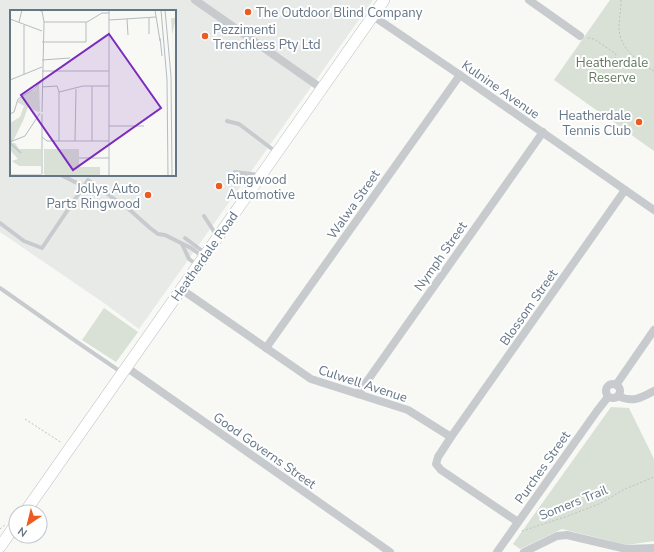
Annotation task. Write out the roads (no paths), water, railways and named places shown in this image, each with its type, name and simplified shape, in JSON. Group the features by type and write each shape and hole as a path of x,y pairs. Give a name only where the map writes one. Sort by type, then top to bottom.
{"main road":[{"name":"Heatherdale Road","path":"31,504 384,0"},
{"path":"0,547 8,536"}],"street":[{"path":"195,0 321,88"},
{"path":"529,0 580,36"},
{"name":"Kulnine Avenue","path":"373,16 654,210"},
{"name":"Walwa Street","path":"266,348 460,75"},
{"name":"Nymph Street","path":"358,394 543,132"},
{"name":"Blossom Street","path":"451,437 625,190"},
{"name":"Culwell Avenue","path":"181,289 310,379 408,410 451,437"},
{"name":"Purches Street","path":"498,552 608,397 606,389 612,384 616,385 654,330"},
{"name":"Good Governs Street","path":"124,370 390,552"},
{"path":"616,385 619,389 618,396"},
{"path":"608,397 612,398 618,396 631,400 642,397 654,391"},
{"path":"451,437 438,457 436,464 441,470 518,522"},
{"path":"524,552 557,536 567,535 626,549 654,548"}],"lane":[{"path":"227,121 239,124 276,152"},
{"path":"235,172 260,176"},
{"path":"63,176 83,186"},
{"path":"0,223 24,241 42,248 88,180 131,211 158,234 165,235 191,248 202,258"},
{"path":"204,216 217,237"},
{"path":"185,238 202,258"},
{"path":"182,244 189,259 202,258"},
{"path":"0,288 77,342 124,370"}],"place":[{"name":"The Outdoor Blind Company","path":"248,12"},
{"name":"Pezzimenti Trenchless Pty Ltd","path":"205,36"},
{"name":"Heatherdale Tennis Club","path":"639,122"},
{"name":"Ringwood Automotive","path":"219,186"},
{"name":"Jollys Auto Parts Ringwood","path":"148,195"}],"park label":[{"name":"Heatherdale Reserve","path":"612,70"}]}
